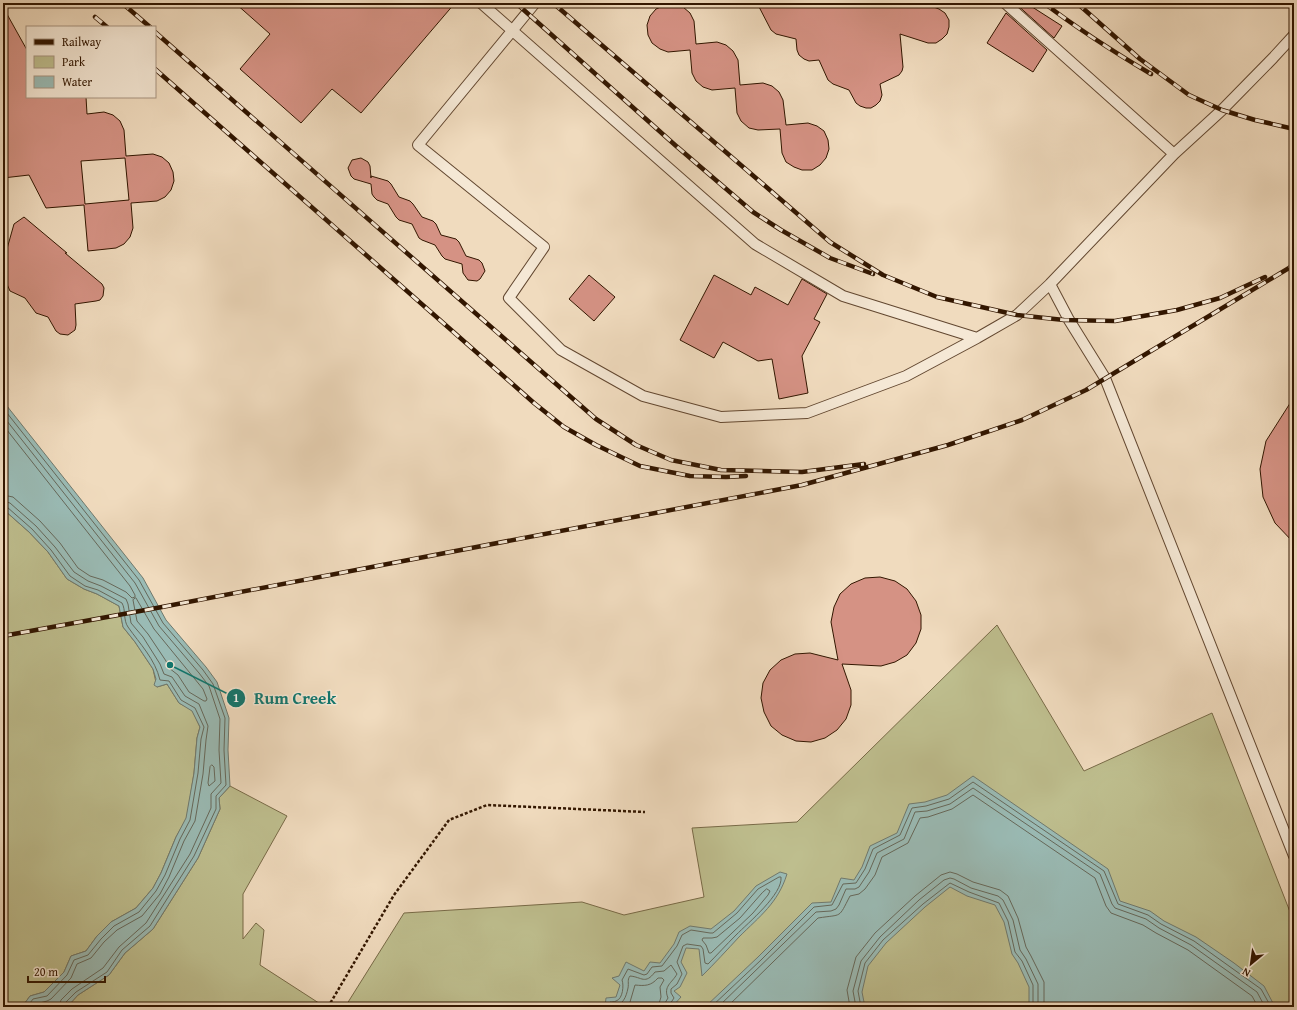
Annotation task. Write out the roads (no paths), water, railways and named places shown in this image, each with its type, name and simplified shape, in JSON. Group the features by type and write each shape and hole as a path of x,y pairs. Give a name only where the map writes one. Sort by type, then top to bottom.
{"lane":[{"path":"481,3 755,244 843,296 977,338"},
{"path":"535,3 418,145 544,247 509,298 561,350 643,396 721,417 807,413 906,376 1017,315 1050,284 1174,154 1222,110 1294,35"},
{"path":"1005,3 1174,154"},
{"path":"1050,284 1069,320 1105,378 1294,856"}],"water":[{"path":"3,401 143,578 166,620 217,682 229,718 228,750 230,786 219,798 220,809 198,858 153,929 125,953 109,975 78,995 67,1007 22,1007 30,996 44,992 64,972 71,956 86,951 97,936 111,922 136,908 153,888 186,818 194,773 197,738 200,727 192,711 179,703 167,684 157,687 154,685 156,679 153,669 123,627 119,606 67,579 48,552 29,532 3,509"},
{"path":"973,776 1108,869 1120,901 1150,911 1164,921 1196,937 1234,963 1264,986 1275,1007 1029,1007 1029,987 1018,963 1012,954 1004,922 995,905 967,896 950,887 925,907 886,943 868,966 862,992 865,1007 705,1007 812,903 831,902 841,878 854,880 862,867 870,846 897,833 909,804 925,802 947,795"},
{"path":"780,872 787,874 779,893 768,908 702,976 699,949 686,948 681,962 687,973 680,987 674,991 681,997 672,1007 605,1007 606,998 616,997 620,985 612,978 619,976 626,962 644,971 650,962 660,963 674,944 679,932 690,926 711,929 734,911 756,886"}],"railway":[{"path":"122,3 149,26"},
{"path":"516,3 675,145 753,212 830,258 873,274"},
{"path":"553,3 830,242 883,275 937,297 1017,315 1064,320 1115,321 1177,310 1220,298 1265,277"},
{"path":"1044,3 1096,40 1151,74"},
{"path":"1077,3 1140,59 1189,95 1222,110 1255,120 1294,129"},
{"path":"95,17 106,26"},
{"path":"156,33 596,419 636,445 671,460 721,470 802,472 864,464"},
{"path":"156,70 534,403 564,427 596,445 640,466 690,476 746,476"},
{"path":"3,636 802,485 948,445 1022,420 1086,390 1294,265"}],"place":[{"name":"Rum Creek","path":"170,665"}]}
